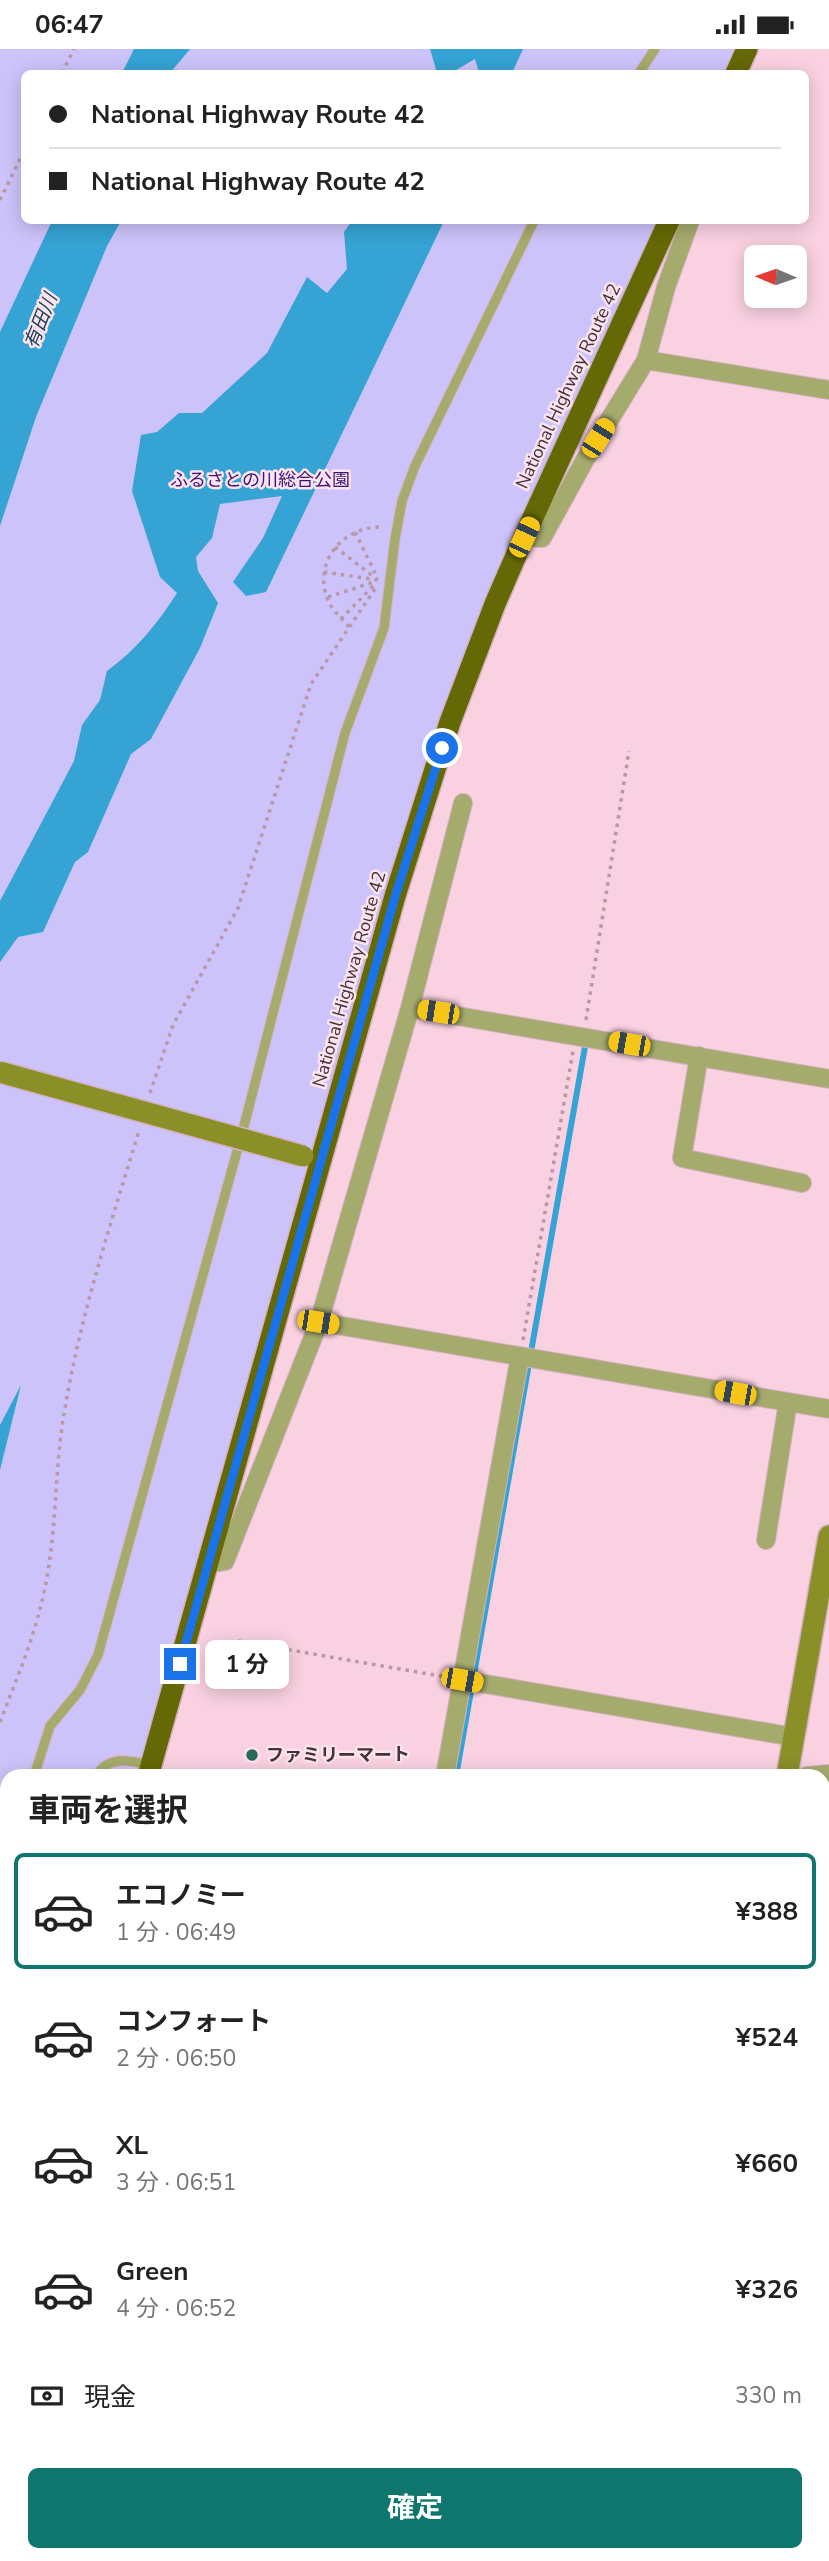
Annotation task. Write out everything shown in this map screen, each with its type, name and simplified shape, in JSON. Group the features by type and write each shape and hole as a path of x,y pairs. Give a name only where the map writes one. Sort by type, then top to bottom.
{"highway":[{"path":"737,70 747,49"},
{"name":"National Highway Route 42","path":"151,1769 208,1563 313,1158 413,834 468,670 524,537 668,224"}],"street":[{"path":"524,537 542,538 586,458 646,360 666,287 689,224"},
{"path":"646,360 829,390"},
{"path":"208,1563 225,1562 318,1322 410,1008 463,803"},
{"path":"410,1008 829,1079"},
{"path":"699,1056 682,1158 802,1183"},
{"path":"0,1072 313,1158"},
{"path":"318,1322 829,1409"},
{"path":"446,1769 520,1356"},
{"path":"766,1540 789,1402"},
{"path":"788,1769 829,1536"},
{"path":"462,1680 794,1737"}],"lane":[{"path":"641,70 655,49"},
{"path":"36,1769 50,1726 80,1690 98,1655 244,1126 345,733 384,628 396,529 402,502 415,466 533,224"},
{"path":"102,1769 111,1761 121,1760 145,1769"}],"path":[{"path":"64,70 74,49"},
{"path":"0,200 21,157"},
{"path":"349,627 327,597 324,572 335,547 355,532 373,527 396,529"},
{"path":"355,532 379,581"},
{"path":"335,547 379,581"},
{"path":"324,572 379,581"},
{"path":"327,597 379,581"},
{"path":"341,619 379,581"},
{"path":"520,1356 629,751"},
{"path":"237,1641 462,1680"}],"green space":[{"name":"ふるさとの川総合公園","path":"0,49 741,49 731,70 21,70 21,224 662,224 492,595 144,1769 0,1769"}],"water":[{"path":"134,49 190,49 172,70 124,70"},
{"path":"430,49 523,49 513,70 478,70 475,59 456,70 436,70"},
{"name":"有田川","path":"51,224 119,224 107,246 36,417 0,526 0,332"},
{"path":"350,224 443,224 266,592 246,596 233,582 263,538 282,496 220,504 212,538 196,557 198,571 218,603 200,648 151,739 131,754 88,852 75,862 43,932 18,937 0,962 0,901 74,761 82,725 100,700 107,671 146,635 177,593 160,577 132,491 141,435 157,432 179,413 202,413 267,353 307,277 327,293 347,269 344,232"},
{"path":"21,1385 0,1470 0,1425"}],"waterway":[{"path":"457,1769 586,1041"}],"place":[{"name":"ファミリーマート","path":"252,1755"}],"route":[{"path":"180,1664 413,834 442,748"}]}
